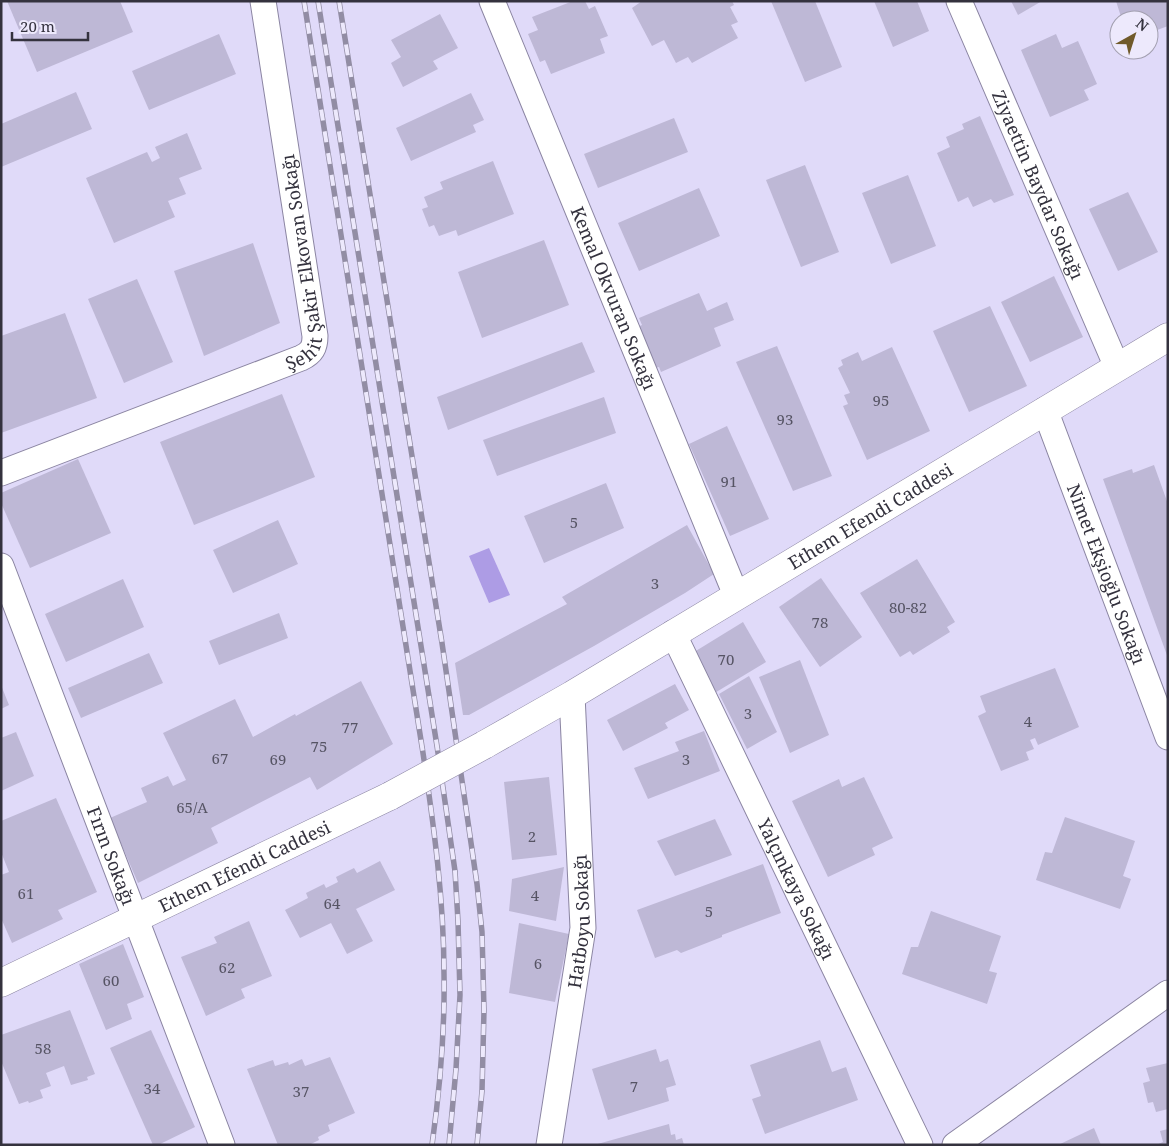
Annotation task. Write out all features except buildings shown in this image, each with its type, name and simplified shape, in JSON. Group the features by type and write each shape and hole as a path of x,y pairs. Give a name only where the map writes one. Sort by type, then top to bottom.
{"main road":[{"name":"Ethem Efendi Caddesi","path":"1,982 390,796 572,695 1168,337"}],"street":[{"name":"Şehit Şakir Elkovan Sokağı","path":"1,473 302,358 314,348 315,336 263,1"},
{"name":"Kemal Okvuran Sokağı","path":"492,1 736,595"},
{"name":"Ziyaettin Baydar Sokağı","path":"959,1 1117,367"},
{"name":"Nimet Ekşioğlu Sokağı","path":"1045,410 1168,737"},
{"name":"Fırın Sokağı","path":"1,566 137,918 222,1145"},
{"name":"Yalçınkaya Sokağı","path":"673,633 920,1145"},
{"name":"Hatboyu Sokağı","path":"549,1145 583,928 572,695"},
{"path":"955,1145 1168,993"}],"shaded area":[{"path":"489,548 510,595 489,603 469,556"}],"railway":[{"path":"304,1 423,753 438,864 444,946 444,1017 432,1145"},
{"path":"318,1 437,746 455,871 460,995 449,1145"},
{"path":"339,1 442,643 477,884 482,932 484,1010 482,1091 477,1145"}]}
